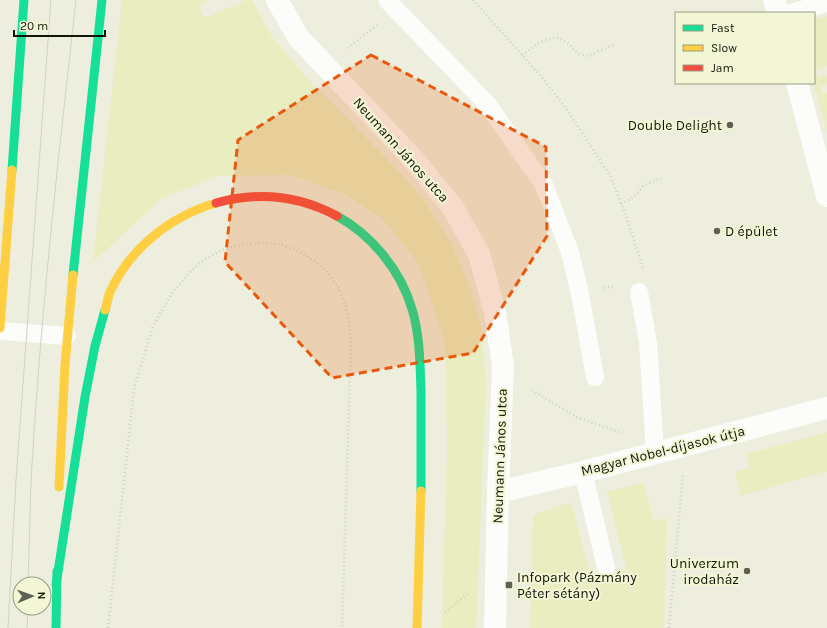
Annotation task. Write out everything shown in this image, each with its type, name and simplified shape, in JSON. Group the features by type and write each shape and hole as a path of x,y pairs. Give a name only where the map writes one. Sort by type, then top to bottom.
{"main road":[{"path":"0,328 24,0"},
{"path":"59,493 60,439 67,336 78,212 102,0"},
{"path":"56,585 84,397 97,337 112,288 128,261 148,241 172,222 194,210 242,197 265,195 293,198 318,205 345,220 365,236 385,257 402,284 412,309 417,338 422,445 417,628"},
{"path":"56,628 58,508"}],"street":[{"name":"Neumann János utca","path":"277,0 298,37 414,160 453,208 479,254 495,312 503,366 495,628"},
{"path":"774,0 778,12"},
{"path":"797,84 827,196"},
{"name":"Magyar Nobel-díjasok útja","path":"498,492 583,472 827,408"}],"lane":[{"path":"387,0 488,105 544,185 570,252 580,294 595,377"},
{"path":"794,12 827,3"},
{"path":"639,292 648,343 655,453"},
{"path":"0,331 67,336"},
{"path":"583,472 606,567"}],"path":[{"path":"473,0 540,76 568,111 611,177 644,271"},
{"path":"348,48 371,30"},
{"path":"522,55 540,42 556,37 568,43 578,54 588,56 616,44"},
{"path":"621,204 634,197 644,185 663,178"},
{"path":"108,628 134,388 153,326 172,293 191,271 204,260 231,247 262,243 280,244 298,251 316,262 328,274 339,289 350,322 351,342 342,628"},
{"path":"580,294 617,286"},
{"path":"532,390 576,417 628,434"},
{"path":"669,628 683,466"},
{"path":"444,613 474,589 496,585"}],"highlighted area":[{"path":"371,55 546,147 547,236 473,353 332,378 225,262 238,140"}],"green space":[{"path":"122,0 209,0 198,6 204,18 248,0 252,0 272,37 305,76 385,157 421,196 451,243 470,287 481,328 486,383 476,628 442,628 447,448 445,344 419,264 383,219 344,194 291,175 217,176 161,199 93,262"},
{"path":"827,16 827,66 816,70 818,77 827,75 827,84 820,87 822,94 827,93 827,131 814,84 815,19"},
{"path":"827,432 827,471 741,496 735,472 750,468 747,454"},
{"path":"643,482 654,521 667,518 664,628 530,628 533,515 571,502 597,601 599,601 593,579 625,570 631,593 632,592 607,492"}],"tram line":[{"path":"8,628 16,480 51,0"},
{"path":"28,576 31,481 39,360 56,180 76,0"},
{"path":"27,628 28,616"}],"traffic: fast":[{"path":"12,170 24,0"},
{"path":"73,275 102,0"},
{"path":"337,216 362,233 384,255 401,281 412,309 417,329 420,360 421,491"},
{"path":"56,585 85,397 95,346 105,310"},
{"path":"56,628 57,571"}],"traffic: slow":[{"path":"0,328 12,170"},
{"path":"105,310 110,292 118,276 140,248 168,225 183,216 216,203"},
{"path":"59,487 65,365 73,275"},
{"path":"417,628 421,491"}],"traffic: jam":[{"path":"216,203 248,197 278,197 308,203 337,216"}],"place":[{"name":"Double Delight","path":"730,125"},
{"name":"D épület","path":"717,231"},
{"name":"Univerzum irodaház","path":"747,571"},
{"name":"Infopark (Pázmány Péter sétány)","path":"509,585"}]}
